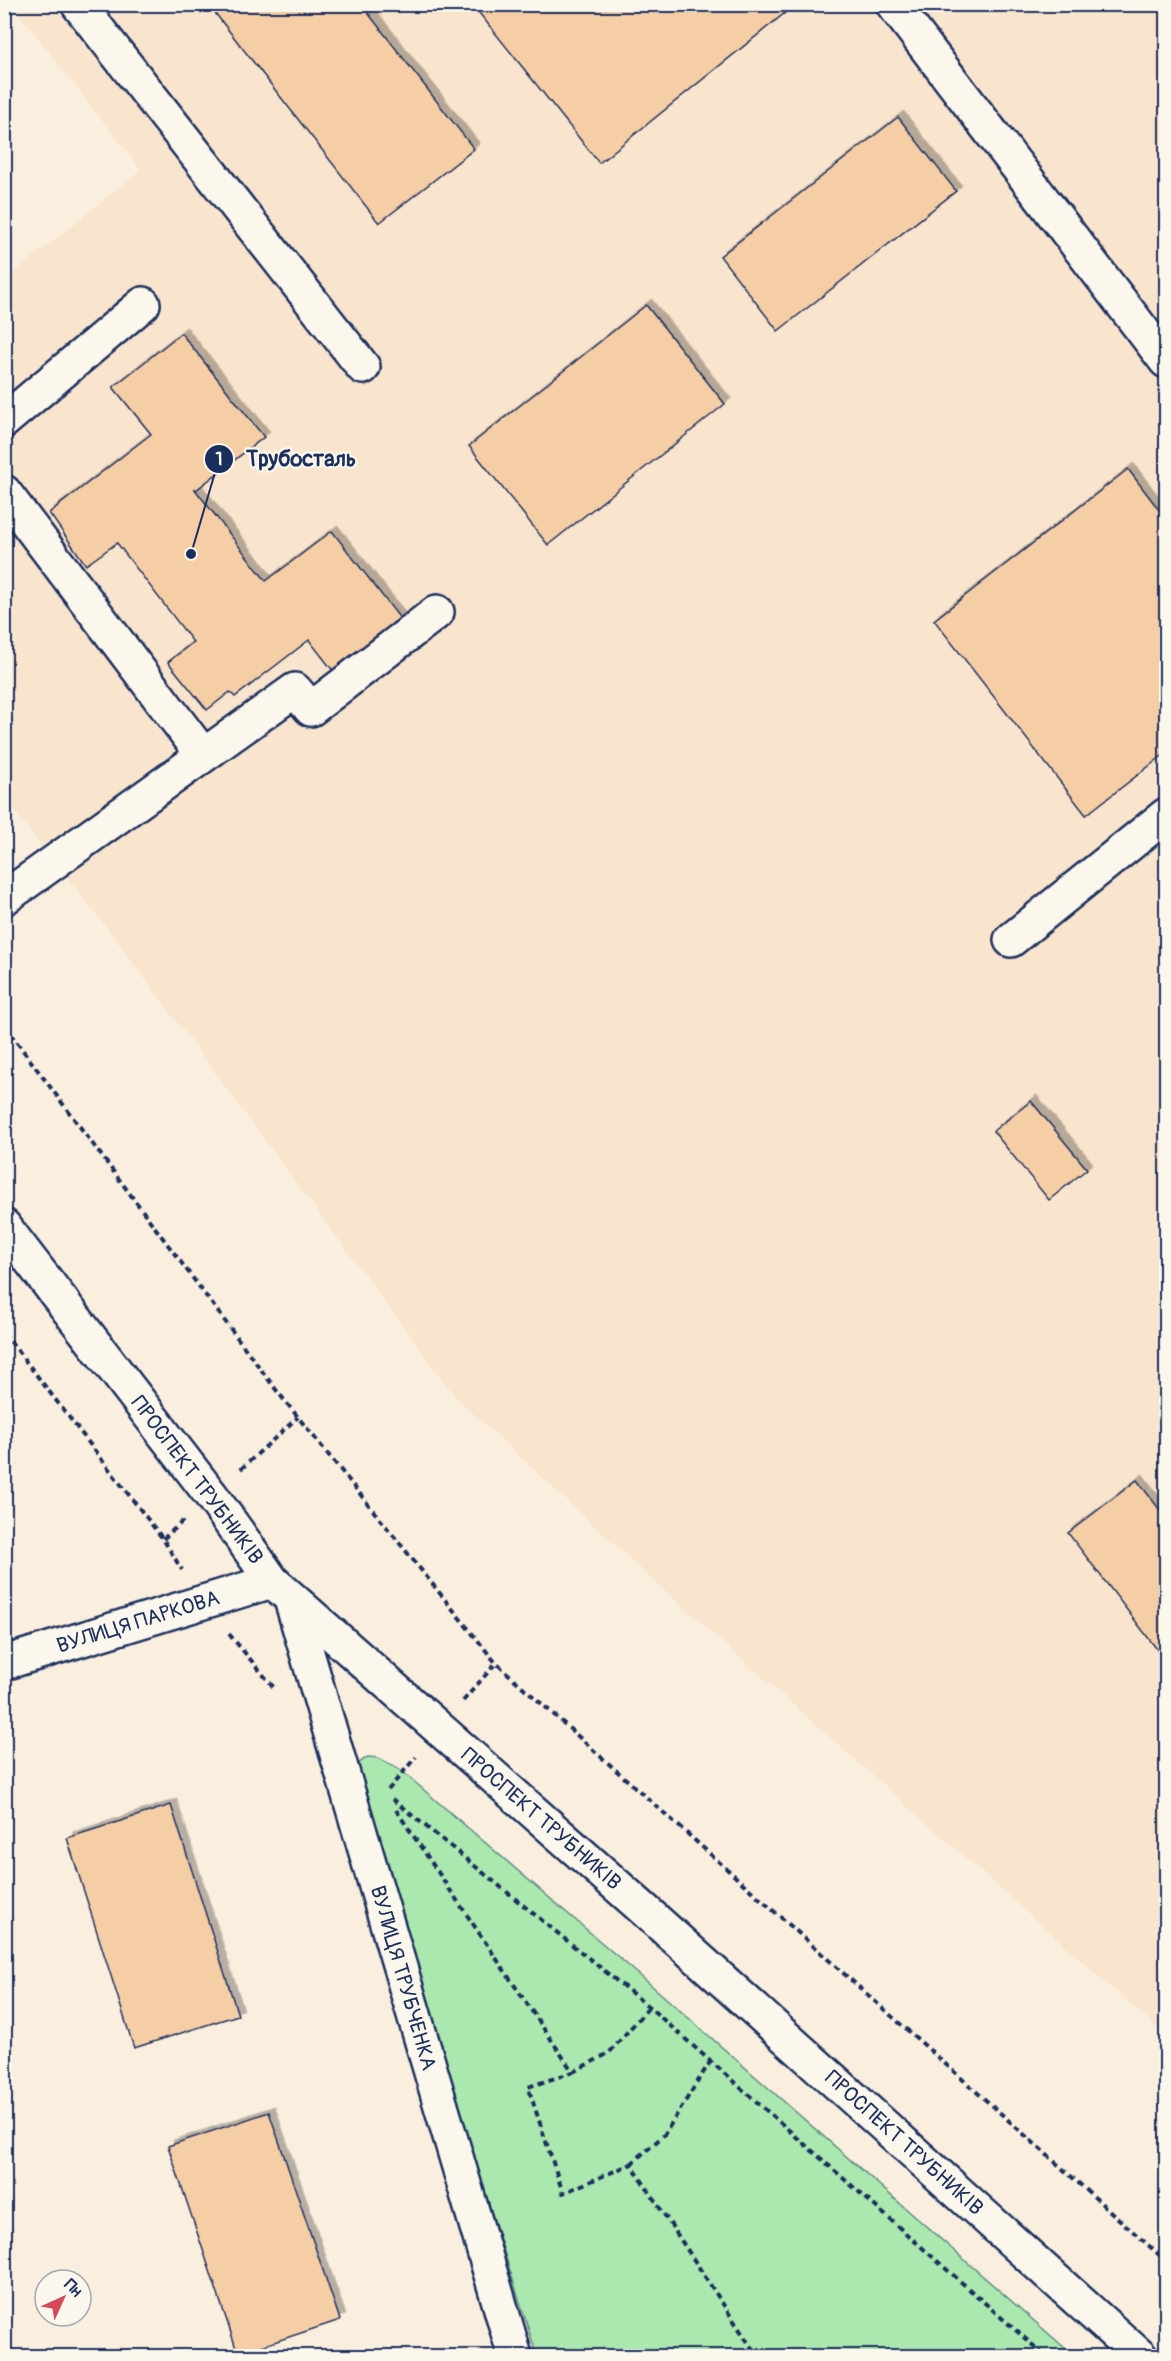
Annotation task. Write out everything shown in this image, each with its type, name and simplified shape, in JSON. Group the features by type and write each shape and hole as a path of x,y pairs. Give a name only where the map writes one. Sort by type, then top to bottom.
{"main road":[{"path":"78,4 363,367"},
{"path":"893,4 1167,361"},
{"path":"4,421 143,304"},
{"path":"4,492 203,755"},
{"path":"4,898 295,690 311,709 437,612"},
{"path":"1011,940 1167,815"},
{"name":"ПРОСПЕКТ ТРУБНИКІВ","path":"4,1226 211,1495 281,1590 640,1906 1140,2356"},
{"name":"ВУЛИЦЯ ПАРКОВА","path":"4,1663 202,1602 281,1590"},
{"name":"ВУЛИЦЯ ТРУБЧЕНКА","path":"281,1590 515,2356"}],"path":[{"path":"4,1025 277,1391 496,1663 1167,2261"},
{"path":"4,1333 163,1539 202,1602 278,1693"},
{"path":"573,2072 385,1793 649,2007 1045,2356"},
{"path":"649,2007 609,2053 573,2072 528,2087 563,2193 631,2164 664,2135 710,2061"},
{"path":"631,2164 757,2356"}],"shaded area":[{"path":"12,5 1166,5 1166,2036 648,1576 457,1399 110,932 5,800 5,279 141,170"}],"green space":[{"path":"368,1757 379,1758 403,1772 651,1985 1074,2356 537,2356 356,1784 356,1768"}],"building":[{"path":"208,4 361,4 474,149 379,223"},
{"path":"472,4 796,4 599,163"},
{"path":"898,117 956,191 778,331 720,256"},
{"path":"646,305 725,404 548,545 469,446"},
{"path":"181,333 264,437 196,490 194,488 266,581 332,531 402,621 334,672 309,640 235,697 230,692 207,710 168,662 193,642 117,543 86,565 49,513 151,434 113,387"},
{"path":"1128,469 1166,519 1166,753 1086,815 934,620"},
{"path":"1031,1101 1087,1169 1049,1200 993,1131"},
{"path":"1137,1480 1166,1518 1166,1661 1068,1533"},
{"path":"171,1805 238,2015 134,2048 67,1838"},
{"path":"269,2112 340,2320 238,2354 168,2146"}],"place":[{"name":"Трубосталь","path":"191,554"}]}
